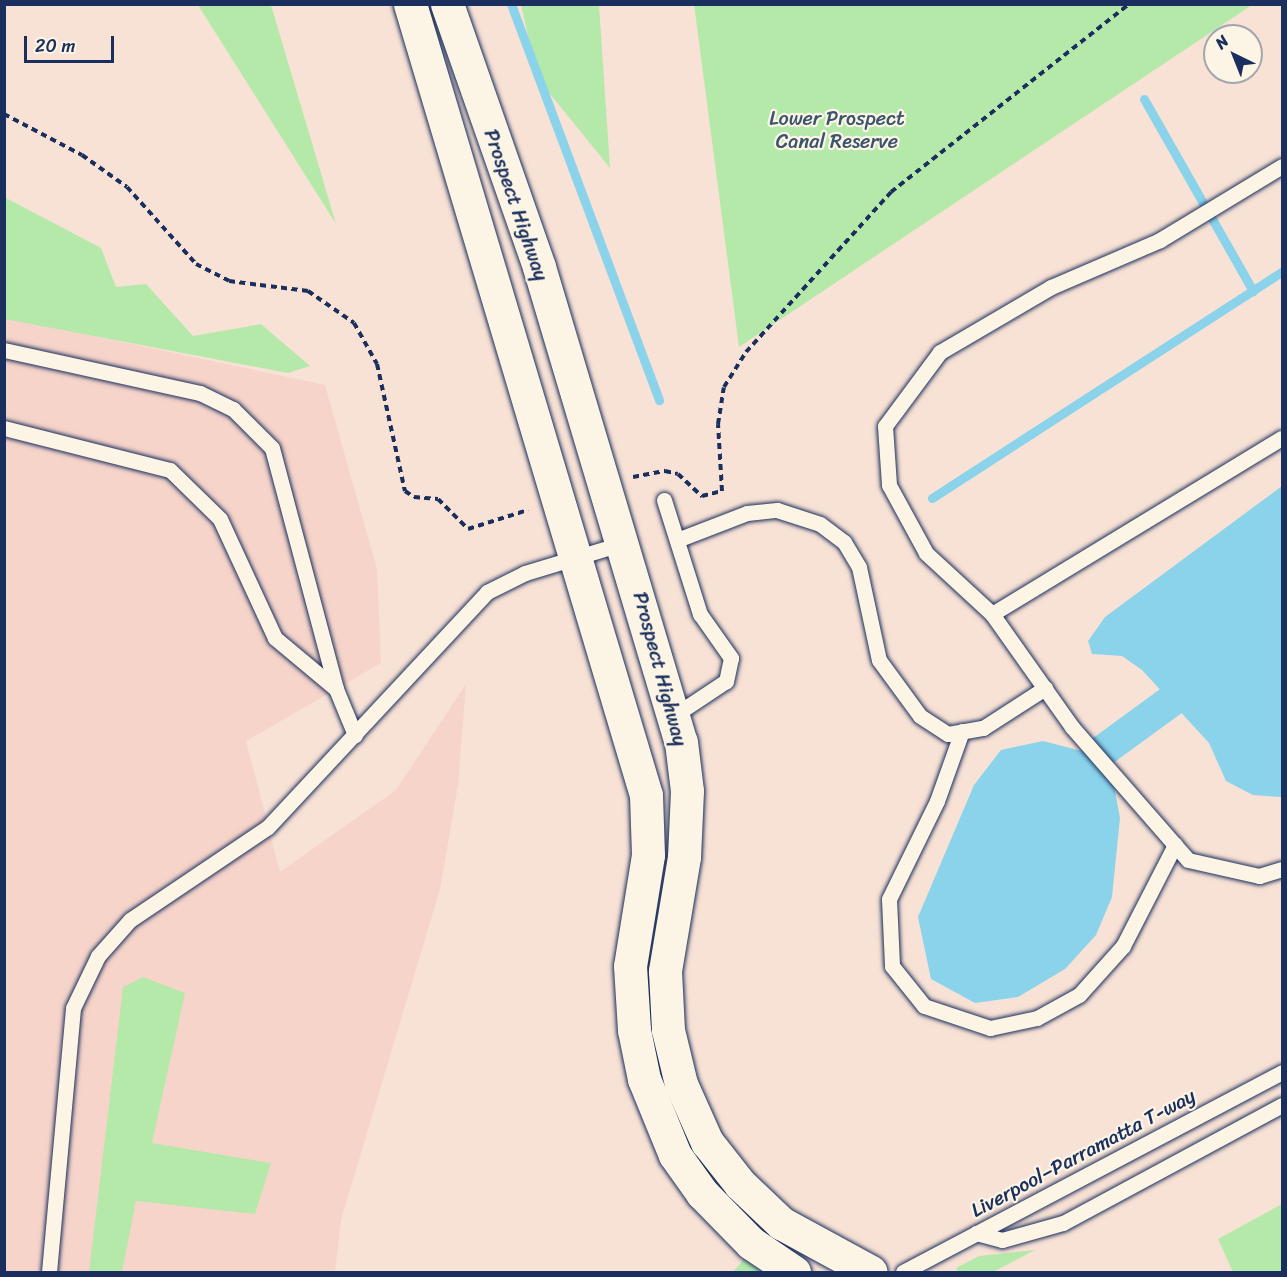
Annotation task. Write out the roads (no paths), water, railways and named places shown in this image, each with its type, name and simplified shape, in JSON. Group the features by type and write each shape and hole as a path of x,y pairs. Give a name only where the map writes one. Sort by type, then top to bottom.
{"main road":[{"name":"Prospect Highway","path":"410,4 646,795 648,855 630,966 644,1079 675,1155 702,1193 751,1243 794,1272"},
{"name":"Prospect Highway","path":"447,4 539,267 675,716 686,820 666,996 668,1030 687,1101 707,1142 762,1206 871,1272"}],"lane":[{"path":"1282,166 1160,240 1051,287 940,352 885,426 889,485 926,553 992,614 1045,688 1188,860 1259,876 1282,868"},
{"path":"4,350 200,393 232,409 272,448 336,689 356,735"},
{"path":"4,428 170,470 220,519 275,638 336,689"},
{"path":"992,614 1282,438"},
{"path":"664,500 700,614 731,658 726,681 675,716"},
{"path":"677,540 747,513 777,510 820,524 844,542 859,567 879,660 920,716 948,734 983,728 1045,688"},
{"path":"49,1272 73,1008 98,956 130,920 268,827 487,592 525,573 624,543"},
{"path":"962,731 937,801 889,899 892,966 924,1006 990,1028 1037,1018 1079,995 1123,945 1175,845"},
{"name":"Liverpool–Parramatta T-way","path":"903,1272 1282,1072"},
{"path":"976,1233 1002,1240 1063,1223 1282,1105"}],"water":[{"path":"1282,486 1282,797 1280,797 1253,795 1226,781 1209,743 1142,670 1122,656 1092,654 1088,641 1105,617"},
{"path":"1043,741 1097,755 1114,786 1120,818 1112,897 1096,935 1065,969 1018,997 975,1003 931,979 918,917 974,785 1001,750"}],"waterway":[{"path":"511,4 659,400"},
{"path":"1144,99 1253,291"},
{"path":"932,498 1282,272"},
{"path":"1097,755 1171,701"}],"park label":[{"name":"Lower Prospect Canal Reserve","path":"837,130"}]}
